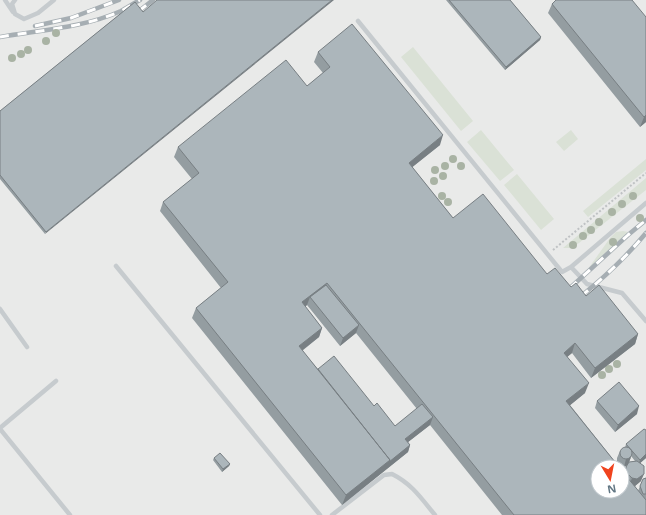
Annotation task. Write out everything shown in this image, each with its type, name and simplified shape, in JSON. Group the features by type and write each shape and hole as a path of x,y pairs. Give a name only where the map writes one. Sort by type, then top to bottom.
{"lane":[{"path":"6,0 15,14 24,19 38,13 54,0"},
{"path":"15,0 12,4 15,14"},
{"path":"358,21 562,272 571,267 646,203"},
{"path":"116,266 320,515"},
{"path":"571,267 587,284 622,293 646,322"},
{"path":"0,309 27,346"},
{"path":"56,381 0,429 70,515"},
{"path":"332,515 384,475 392,474 404,480 414,488 435,515"}],"path":[{"path":"547,255 646,173"}],"shaded area":[{"path":"0,0 646,0 646,515 0,515"},
{"path":"413,47 473,121 461,131 401,57"},
{"path":"481,130 514,170 500,181 467,142"},
{"path":"571,130 578,139 564,151 556,142"},
{"path":"646,159 646,170 588,217 583,211"},
{"path":"517,174 554,219 541,230 504,185"},
{"path":"646,178 646,190 579,243 571,248 563,248"},
{"path":"616,232 628,232 588,269 610,238"}],"building":[{"path":"157,0 332,0 46,232 0,175 0,111 135,2 143,12"},
{"path":"449,0 510,0 541,37 506,67"},
{"path":"556,0 632,0 646,17 646,115 644,117 552,4"},
{"path":"352,24 443,135 409,163 453,218 483,194 547,274 555,268 571,287 576,283 586,296 599,285 638,334 595,368 575,343 564,353 589,383 566,401 613,459 590,459 590,499 630,499 630,481 646,500 646,515 514,515 327,283 302,302 322,328 299,346 390,460 346,495 196,308 228,282 163,202 199,173 178,147 286,60 307,86 330,67 318,52"},
{"path":"326,285 359,325 343,338 310,297"},
{"path":"334,356 374,406 377,403 395,426 422,404 433,417 405,439 410,445 389,462 390,460 318,369"},
{"path":"619,382 639,406 618,425 597,401"},
{"path":"644,429 646,430 646,454 640,460 626,444"},
{"path":"626,447 632,453 630,457 626,459 622,457 620,453 622,449"},
{"path":"220,453 230,464 223,469 214,458"},
{"path":"637,461 644,466 644,474 637,479 632,478 630,476 630,462"},
{"path":"646,478 646,494 643,494 640,486 643,479"}],"railway":[{"path":"35,26 71,18 119,0"},
{"path":"0,37 77,25 107,17 140,0"},
{"path":"139,11 153,0"},
{"path":"570,288 646,220"},
{"path":"581,296 615,266 646,233"}]}
